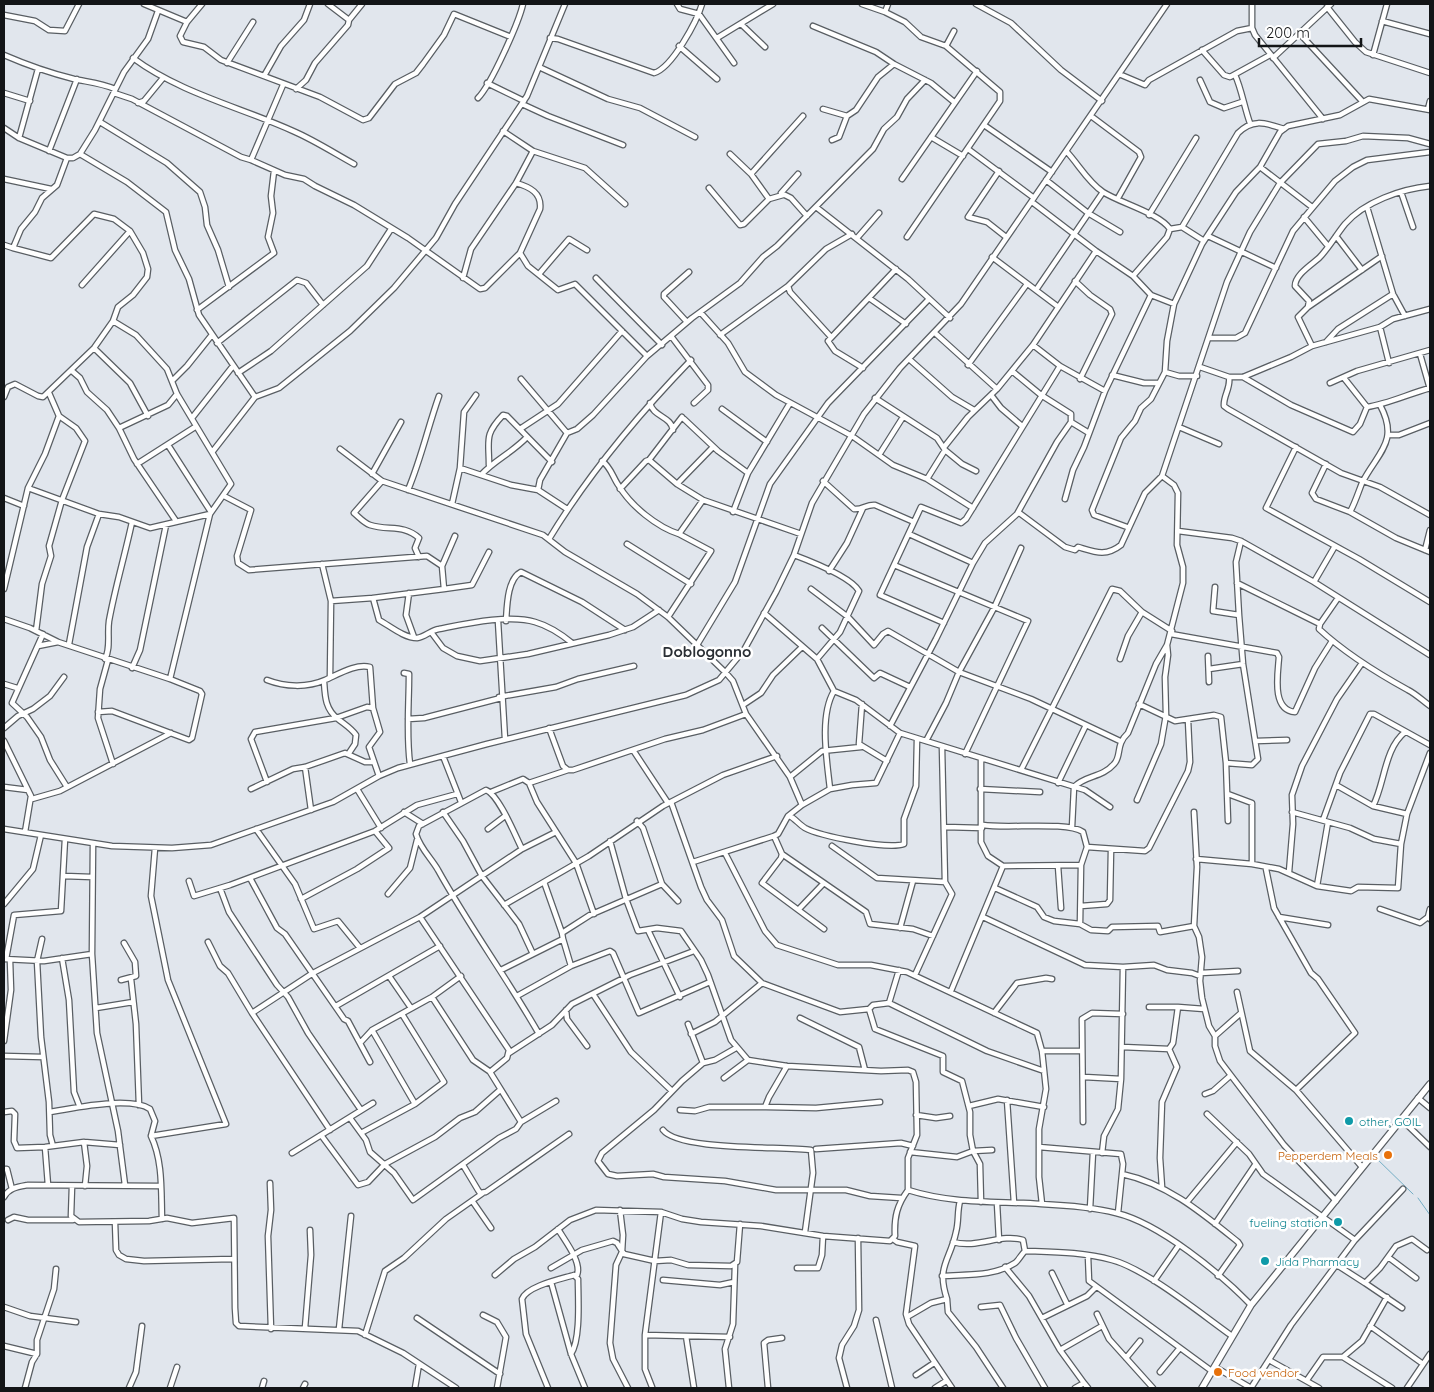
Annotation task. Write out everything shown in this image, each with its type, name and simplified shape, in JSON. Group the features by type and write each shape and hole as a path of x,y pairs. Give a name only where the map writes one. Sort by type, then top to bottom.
{"main road":[{"path":"1202,1388 1250,1305 1430,1084"}],"street":[{"path":"4,15 35,21 49,30 65,31 79,4"},
{"path":"144,4 187,22"},
{"path":"202,4 187,22 180,40 204,47 212,56 227,63 283,85 320,96 363,120 366,120 398,81 410,77 424,64 444,35 454,14 511,37"},
{"path":"264,76 281,46 304,20 310,4"},
{"path":"328,4 349,20"},
{"path":"296,89 306,80 314,63 339,36 362,4"},
{"path":"478,98 511,37 524,4"},
{"path":"213,451 255,397 279,388 350,331 388,295 426,251 436,238 450,211 523,102 565,4"},
{"path":"677,4 680,9 699,14 734,63"},
{"path":"550,38 558,39 654,73 659,71 679,46 699,14 702,4"},
{"path":"717,38 773,4"},
{"path":"862,4 885,12 905,22 921,37 946,46 997,88 1001,97 908,237"},
{"path":"885,12 888,4"},
{"path":"976,4 1011,23 1061,70 1102,101"},
{"path":"4,828 93,844 155,848 211,845 311,810 357,790 379,776 410,764 549,728 686,696 709,686 726,673 744,650 794,555 823,481 875,398 910,358 950,318 1067,152 1167,4"},
{"path":"1252,4 1252,28 1272,57 1323,119"},
{"path":"1373,55 1387,4"},
{"path":"1202,50 1224,75 1235,75 1272,57 1300,34 1329,5 1354,42 1373,55 1430,73"},
{"path":"4,128 19,138 67,158 73,158 80,154 100,122 133,58 148,38 158,11"},
{"path":"1382,20 1430,34"},
{"path":"227,63 253,22"},
{"path":"741,24 765,47"},
{"path":"813,26 876,52 925,80 954,102"},
{"path":"1119,74 1145,85 1149,80 1237,31 1252,28"},
{"path":"946,46 954,31"},
{"path":"1300,34 1362,101"},
{"path":"679,46 717,79"},
{"path":"4,55 38,69 77,80 96,81 241,158 251,160 274,171 304,179 354,205 426,251 478,288 484,288 520,253 540,209 541,202 537,193 516,183"},
{"path":"133,58 163,78 229,107 302,135 354,164"},
{"path":"832,140 839,137 847,116 856,110 878,77 894,64"},
{"path":"539,67 608,99 640,108 695,137"},
{"path":"19,138 38,69"},
{"path":"902,179 954,102 977,72"},
{"path":"1235,75 1250,123"},
{"path":"138,103 144,100 163,78"},
{"path":"49,151 77,80"},
{"path":"538,490 540,480 567,433 577,429 593,415 647,356 662,345 686,322 740,283 873,149 884,129 897,117 907,99 925,80"},
{"path":"1200,80 1210,102 1224,108 1242,102"},
{"path":"487,83 548,116 623,145"},
{"path":"251,160 283,85"},
{"path":"4,93 30,101"},
{"path":"1182,227 1238,133 1250,123 1263,122 1284,129 1348,112 1362,101 1377,100 1429,109 1430,101"},
{"path":"823,109 847,116"},
{"path":"751,174 803,116"},
{"path":"1091,116 1139,152 1141,157 1118,198"},
{"path":"100,122 167,163 200,192 205,207 207,225 218,250 229,287"},
{"path":"984,125 1052,172"},
{"path":"1127,527 1094,515 1092,510 1121,438 1135,421 1139,411 1151,398 1165,372 1167,340 1174,304 1204,241 1236,192 1260,167 1272,143 1284,129"},
{"path":"503,131 533,151 585,168 625,204"},
{"path":"1018,512 1065,547 1075,550 1078,547 1107,554 1121,545 1127,527 1145,493 1162,476 1200,367 1221,295 1240,251 1280,183 1318,144 1346,141 1363,136 1408,138 1430,144"},
{"path":"931,137 963,156"},
{"path":"1149,215 1196,138"},
{"path":"968,149 999,172 1074,235 1133,276 1151,295 1174,304"},
{"path":"463,278 472,249 516,183 533,151"},
{"path":"1067,152 1090,181 1103,192 1149,215 1170,229 1182,227 1204,241"},
{"path":"1209,338 1236,338 1245,333 1294,231 1335,181 1360,163 1374,158 1430,152"},
{"path":"80,154 126,182 166,212 175,250 189,279 197,310 211,336 255,397"},
{"path":"730,154 751,174 769,199"},
{"path":"13,248 21,229 51,189 57,185 67,158"},
{"path":"1260,167 1312,207"},
{"path":"197,310 274,253 268,237 272,213 271,196 274,171"},
{"path":"999,172 968,217 983,220 1006,237"},
{"path":"783,195 781,192 798,174"},
{"path":"4,179 51,189"},
{"path":"1046,180 1088,213 1120,232"},
{"path":"1308,307 1308,297 1295,286 1295,282 1352,217 1366,207 1400,192 1430,186"},
{"path":"709,188 740,225 744,224 769,199 783,195 791,198 807,216"},
{"path":"1036,290 1103,192"},
{"path":"1400,192 1414,227"},
{"path":"816,207 896,269 950,318"},
{"path":"1366,207 1393,294 1405,316"},
{"path":"4,245 51,258 89,218 98,213 114,219 130,231 143,253 148,269 147,277 133,295 118,307 113,321 94,348 72,372 48,393 40,397 15,384 8,388 4,397"},
{"path":"857,238 879,213"},
{"path":"1304,217 1328,246"},
{"path":"238,373 271,351 367,266 391,229"},
{"path":"1133,276 1167,236 1170,229"},
{"path":"82,285 130,231"},
{"path":"720,335 788,286 826,249 852,234"},
{"path":"1208,236 1276,268"},
{"path":"1336,236 1362,270"},
{"path":"539,274 569,239 587,250"},
{"path":"927,479 945,448 974,410 997,389 1033,345 1057,306 1096,251"},
{"path":"520,253 528,266 559,290 574,284 647,356"},
{"path":"1312,346 1298,317 1308,307 1382,256"},
{"path":"992,257 1057,306"},
{"path":"863,368 830,347 828,342 896,269"},
{"path":"686,322 664,297 664,294 689,272"},
{"path":"596,278 662,345"},
{"path":"217,343 297,280 306,284 323,305"},
{"path":"1075,281 1090,295 1110,309 1112,314 1080,378"},
{"path":"968,365 1027,284"},
{"path":"788,286 790,292 831,337"},
{"path":"1326,343 1338,329 1393,294"},
{"path":"1065,499 1073,470 1105,391 1151,295"},
{"path":"869,298 906,324"},
{"path":"696,645 735,582 770,484 817,417 929,298"},
{"path":"1200,367 1229,377 1242,377 1255,373 1312,346 1380,327 1393,319 1430,309"},
{"path":"700,313 728,343 745,372 776,395 852,436 909,473 927,479 973,508"},
{"path":"113,321 136,335 156,354 167,369 177,394 195,426 213,451 230,480 224,496 210,513 170,679"},
{"path":"1380,327 1389,363"},
{"path":"520,430 558,404 622,331"},
{"path":"935,333 968,365 997,389"},
{"path":"172,381 187,366 211,336"},
{"path":"671,336 708,385 708,390 694,403"},
{"path":"1033,345 1060,366 1105,391"},
{"path":"94,348 135,389 148,416"},
{"path":"1330,383 1357,371 1430,350"},
{"path":"1367,407 1380,406 1404,395 1430,389 1420,354"},
{"path":"910,358 952,397 974,410"},
{"path":"549,539 567,509 602,461 650,403 691,360"},
{"path":"192,418 233,366"},
{"path":"944,623 880,595 921,507 960,523 966,519 1060,366"},
{"path":"890,726 973,563 985,543 1000,532 1018,512 1057,442 1071,422 1071,414 1042,396 1012,371"},
{"path":"72,372 80,378 86,392 107,410 138,464 176,521"},
{"path":"1165,372 1179,376 1197,376"},
{"path":"1112,375 1144,383 1159,383"},
{"path":"1229,377 1230,383 1223,401 1224,406 1326,464 1362,482 1380,487 1430,515"},
{"path":"1242,377 1291,405 1353,432 1360,424 1367,407"},
{"path":"1344,378 1367,407"},
{"path":"520,379 567,433"},
{"path":"36,630 42,584 51,556 49,546 62,500 85,441 76,428 59,416 48,393"},
{"path":"119,428 148,416 172,403 177,394"},
{"path":"452,504 460,468 464,412 476,395"},
{"path":"991,395 1001,408 1022,426"},
{"path":"408,490 420,460 425,434 439,396"},
{"path":"875,398 937,438 962,464 976,471"},
{"path":"650,403 654,413 668,421 673,430"},
{"path":"733,512 748,473 790,403"},
{"path":"1350,512 1362,482 1380,455 1388,435 1388,420 1380,406"},
{"path":"722,409 766,442"},
{"path":"489,466 488,437 494,425 503,415 507,416 552,462"},
{"path":"4,589 28,488 45,454 59,416"},
{"path":"879,455 903,417"},
{"path":"620,489 649,460 683,418 713,447 748,473"},
{"path":"372,474 401,422"},
{"path":"1071,422 1089,433"},
{"path":"1388,435 1398,436 1430,423"},
{"path":"138,464 195,426"},
{"path":"1178,427 1219,444"},
{"path":"482,474 489,466 511,453 527,437"},
{"path":"168,445 210,513"},
{"path":"677,484 713,447"},
{"path":"1296,447 1266,508 1430,602"},
{"path":"340,449 382,480 549,539 564,552 626,586 659,610 733,681 746,714 790,777 802,805"},
{"path":"649,460 677,484 703,500 733,512 801,534"},
{"path":"602,461 607,464 620,489 641,510 658,523 711,551 668,618"},
{"path":"1326,464 1312,493 1316,499 1350,512 1396,538 1428,551 1430,530"},
{"path":"460,468 511,485 538,490 567,509"},
{"path":"1074,787 1091,776 1104,774 1115,764 1120,741 1128,733 1171,632 1183,583 1183,567 1177,546 1178,493 1174,485 1162,476"},
{"path":"382,480 354,513 371,525 403,528 416,535 420,538 415,548 419,557"},
{"path":"823,481 854,509 863,508 869,504 876,505 914,522"},
{"path":"28,488 99,514 119,517 150,528 210,513"},
{"path":"224,496 251,510 237,556 238,563 242,568 269,570 427,556 442,566"},
{"path":"4,498 24,506"},
{"path":"679,534 703,500"},
{"path":"829,570 847,542 863,508"},
{"path":"69,644 87,547 99,514"},
{"path":"113,764 99,722 98,712 100,689 107,660 107,636 110,618 132,522"},
{"path":"132,668 140,650 166,525"},
{"path":"1178,531 1232,538 1241,541 1314,582 1430,654"},
{"path":"908,534 973,563"},
{"path":"444,589 442,566 455,536"},
{"path":"1226,764 1243,765 1257,762 1256,741 1243,664 1239,615 1236,562 1241,541"},
{"path":"627,544 691,584"},
{"path":"1314,582 1335,546"},
{"path":"926,741 946,703 959,672 994,608 1021,548"},
{"path":"331,601 373,598 472,585 489,552"},
{"path":"794,555 829,570 858,590 848,616 835,639 817,659"},
{"path":"322,564 331,601 330,678"},
{"path":"894,565 1028,621 965,754"},
{"path":"506,620 511,585 517,574 521,572 582,602 625,630"},
{"path":"1238,583 1320,624"},
{"path":"1215,587 1213,611 1239,615"},
{"path":"811,589 848,616 874,645 888,631 927,656 959,672 1052,708 1120,741"},
{"path":"1021,770 1112,589 1120,590 1142,612 1171,632 1277,653 1279,657 1276,690 1283,706 1294,712 1315,668 1332,641"},
{"path":"409,593 406,615 414,637"},
{"path":"373,598 379,620 395,630 414,637 436,629 506,620 535,622 559,633 572,643"},
{"path":"1338,598 1320,624 1319,629 1362,663 1430,706"},
{"path":"431,632 440,646 457,656 480,661 499,659 625,630 659,610"},
{"path":"764,612 817,659 834,691 862,704 900,732 942,747 1074,787 1094,795 1110,807"},
{"path":"1120,659 1128,636 1142,612"},
{"path":"4,619 36,630 58,642 69,644 107,660 170,679 200,691 202,696 191,739 112,710 98,712"},
{"path":"498,620 504,740"},
{"path":"822,628 874,678 880,673 910,688"},
{"path":"43,634 17,688 12,703 23,713 42,740 50,760 67,787"},
{"path":"38,646 58,642"},
{"path":"1137,800 1161,744 1166,715 1165,676 1168,655 1167,645"},
{"path":"743,705 764,691 773,675 802,647"},
{"path":"1208,656 1209,682"},
{"path":"1289,872 1292,795 1302,766 1337,699 1362,663"},
{"path":"1209,669 1243,664"},
{"path":"408,719 424,718 502,697 556,687 578,679 634,666"},
{"path":"267,680 295,686 324,681 357,668 370,667 373,708 380,732 369,747 379,776"},
{"path":"404,673 409,674 410,764"},
{"path":"4,728 23,713 34,709 50,696 64,677"},
{"path":"251,789 293,769 349,753 355,744 356,735 348,726 336,718 326,703 324,681"},
{"path":"4,684 17,688"},
{"path":"830,789 827,750 828,706 834,691"},
{"path":"861,747 859,742 862,704"},
{"path":"1139,704 1166,715 1175,721 1214,715 1221,717 1226,764 1228,821"},
{"path":"266,782 251,738 252,735 259,731 336,718 367,707 373,708"},
{"path":"529,783 676,735 703,730 746,714"},
{"path":"1317,886 1325,821 1336,786 1370,714 1374,714 1430,745"},
{"path":"1087,847 1145,851 1149,848 1188,770 1190,762 1188,720"},
{"path":"1058,782 1086,725"},
{"path":"549,728 562,763 568,770"},
{"path":"693,862 776,836 785,820 802,805 830,789 852,784 874,784 900,732"},
{"path":"1373,806 1378,797 1386,765 1399,737 1405,732"},
{"path":"32,799 67,787 171,733"},
{"path":"790,816 804,827 830,836 881,845 904,844 904,819 916,786 917,739"},
{"path":"1256,741 1287,740"},
{"path":"4,741 32,799 26,832"},
{"path":"790,777 822,751 827,750 861,747 887,761"},
{"path":"915,975 952,894 945,882 942,747"},
{"path":"633,750 669,802 707,900 722,920 734,956 738,963 756,975 762,983 840,1012 869,1009 873,1005 889,1003 987,1051 1044,1070"},
{"path":"349,753 365,762 374,762"},
{"path":"1196,859 1252,864 1289,872 1317,886 1351,891 1358,887 1398,888 1401,844 1407,814 1430,753"},
{"path":"443,756 461,802"},
{"path":"504,905 576,863 637,821 669,802 723,775 776,756"},
{"path":"981,759 981,842 995,863 1002,866 1081,865"},
{"path":"305,767 311,810"},
{"path":"388,894 410,868 417,840 416,830 423,824 442,812 486,790 491,792 523,779 529,783 537,802 576,863 594,914"},
{"path":"1336,786 1373,806 1407,814"},
{"path":"4,787 28,790"},
{"path":"1072,827 1074,787"},
{"path":"980,789 1040,792"},
{"path":"357,790 381,828"},
{"path":"491,792 522,849"},
{"path":"189,881 194,896 220,888 375,831 417,805 457,794"},
{"path":"1228,794 1252,803 1252,864"},
{"path":"404,812 423,824"},
{"path":"442,812 462,841 482,876 519,924 533,954"},
{"path":"1194,812 1197,889 1194,926 1199,937 1204,1008 1209,1026 1215,1036 1215,1046 1220,1061 1284,1145 1336,1200"},
{"path":"1292,812 1350,828 1374,839 1401,844"},
{"path":"488,828 505,816"},
{"path":"637,821 643,828 662,884 678,902"},
{"path":"945,827 1072,827 1083,832 1087,847 1081,865 1080,924"},
{"path":"256,829 295,884 314,929 338,921 360,948"},
{"path":"301,899 357,869 389,848 375,831"},
{"path":"252,1013 313,973 420,917 522,849 556,832"},
{"path":"4,904 33,870 41,835"},
{"path":"774,836 782,854 866,912 870,924 913,929 934,936"},
{"path":"4,1041 11,990 6,938 14,915 61,911 64,876 62,862 65,839"},
{"path":"417,840 437,868 452,897 501,970 539,1034"},
{"path":"610,841 626,899 638,931 670,928 681,931 710,982 721,1018 736,1048 748,1060 787,1066 908,1070 913,1072 916,1082 917,1135 910,1152 908,1190 901,1198 895,1214 893,1239"},
{"path":"93,844 92,954 98,1044 120,1145 125,1185"},
{"path":"832,846 877,878 945,882"},
{"path":"151,1136 226,1124 168,980 152,896 155,848"},
{"path":"1081,906 1107,904 1110,900 1111,850"},
{"path":"725,853 765,931 777,945 838,966 871,965 915,975 1037,1033 1042,1052 1046,1089 1039,1129 1038,1177 1042,1204"},
{"path":"782,854 780,861 762,883 824,929"},
{"path":"952,992 995,888 1002,866"},
{"path":"1058,866 1061,908"},
{"path":"1266,868 1269,891 1279,917 1311,973 1318,979 1354,1033 1296,1090"},
{"path":"64,876 92,878"},
{"path":"250,878 277,928 285,934 336,1006 360,1042 370,1062"},
{"path":"900,928 913,881"},
{"path":"544,882 563,936 571,966"},
{"path":"501,970 563,936 594,914 662,884"},
{"path":"799,909 823,884"},
{"path":"220,888 229,912 361,1110"},
{"path":"995,888 1036,907 1044,917 1054,921 1080,924 1092,930 1108,931 1112,926 1158,926 1160,932 1168,932 1194,926"},
{"path":"1380,909 1420,922 1429,918 1430,909"},
{"path":"420,917 509,1053"},
{"path":"983,917 1085,965 1123,967 1154,965 1167,970 1201,975 1238,971"},
{"path":"1279,917 1328,925"},
{"path":"648,930 680,997"},
{"path":"42,939 37,961 43,1058 50,1112 50,1135 53,1146"},
{"path":"208,942 220,966 228,973 252,1013 330,1130"},
{"path":"121,980 131,979 136,976 135,962 124,943"},
{"path":"336,1006 440,946"},
{"path":"516,996 571,966 611,951 638,1014 680,997 710,982"},
{"path":"522,1122 490,1072 507,1058 509,1053 552,1025 566,1008 663,961 694,951"},
{"path":"7,959 37,961 92,954"},
{"path":"62,958 69,1000 74,1092 79,1105"},
{"path":"1102,1153 1104,1136 1118,1108 1121,1079 1123,967"},
{"path":"889,1003 899,970"},
{"path":"389,976 411,1008"},
{"path":"360,1042 372,1030 432,998 460,976"},
{"path":"994,1013 1017,983 1046,978 1052,979"},
{"path":"131,979 136,1024 139,1105"},
{"path":"690,1034 721,1018 762,983"},
{"path":"1237,992 1250,1051 1296,1090 1362,1166"},
{"path":"593,994 631,1052 672,1091"},
{"path":"432,998 473,1060 489,1071"},
{"path":"96,1008 133,1002"},
{"path":"1149,1007 1204,1008"},
{"path":"1162,1187 1160,1158 1162,1102 1177,1067 1170,1049 1173,1043 1178,1007"},
{"path":"566,1008 567,1020 587,1046"},
{"path":"869,1009 875,1029 943,1056 943,1072 962,1081 969,1106 973,1151 980,1164 981,1202"},
{"path":"1215,1036 1241,1013"},
{"path":"361,1133 415,1104 444,1082 402,1014"},
{"path":"1083,1122 1082,1019 1087,1014 1123,1014"},
{"path":"800,1018 859,1047 864,1070"},
{"path":"688,1024 690,1034 703,1063"},
{"path":"372,1030 415,1104"},
{"path":"1122,1047 1170,1049"},
{"path":"736,1048 715,1060 703,1063 654,1110 598,1158 600,1166 608,1174 624,1177 653,1174 664,1177 725,1181 776,1190 854,1191 870,1196 901,1198"},
{"path":"1042,1052 1082,1051"},
{"path":"4,1056 43,1058"},
{"path":"724,1078 748,1060"},
{"path":"766,1106 769,1097 787,1066"},
{"path":"1206,1094 1213,1091 1230,1076"},
{"path":"1084,1077 1121,1079"},
{"path":"321,1135 358,1185 368,1182 385,1164 436,1137 460,1118 475,1112 500,1090"},
{"path":"1418,1098 1430,1108"},
{"path":"969,1106 998,1099 1044,1107"},
{"path":"1007,1100 1014,1203"},
{"path":"350,1118 361,1133 370,1152 385,1164 413,1200 499,1138 516,1129 522,1122 556,1101"},
{"path":"680,1110 766,1106 816,1108 880,1102"},
{"path":"292,1153 373,1103"},
{"path":"50,1112 79,1105 139,1105 150,1108 155,1121 151,1136 157,1149 162,1219"},
{"path":"4,1112 12,1111 15,1114 14,1141 17,1148 45,1147 84,1142 120,1145"},
{"path":"1208,1114 1249,1154 1263,1174 1354,1240"},
{"path":"916,1115 936,1118 950,1116"},
{"path":"1400,1119 1430,1147"},
{"path":"663,1130 676,1139 752,1148 811,1150 813,1173 805,1232"},
{"path":"365,1334 385,1271 404,1258 446,1219 569,1134"},
{"path":"84,1142 87,1166 86,1186"},
{"path":"1187,1202 1237,1142"},
{"path":"816,1149 901,1143 913,1146"},
{"path":"45,1147 48,1185"},
{"path":"1039,1147 1121,1154 1122,1174 1118,1213"},
{"path":"910,1152 957,1157 973,1151 992,1150"},
{"path":"1090,1210 1093,1152"},
{"path":"463,1165 478,1190 483,1193"},
{"path":"1215,1224 1255,1165"},
{"path":"4,1169 7,1168 12,1189"},
{"path":"1122,1174 1141,1178 1162,1187 1187,1202 1240,1245 1218,1276"},
{"path":"270,1183 271,1210 268,1236 271,1329"},
{"path":"4,1197 12,1189 28,1185 160,1186"},
{"path":"72,1186 70,1210 73,1220"},
{"path":"1088,1256 1088,1281 1179,1349 1214,1370 1251,1388 1291,1325 1354,1240 1403,1189"},
{"path":"908,1190 960,1201 1042,1204 1118,1213 1144,1224 1179,1245 1250,1305"},
{"path":"960,1201 956,1214 957,1230 941,1282 947,1298 948,1312 976,1348 1003,1388"},
{"path":"473,1202 491,1228"},
{"path":"997,1203 999,1240"},
{"path":"620,1210 623,1235 622,1252 616,1265 610,1343 613,1359 628,1388"},
{"path":"495,1275 514,1259 535,1247 570,1220 590,1211 661,1212 682,1219 740,1224 823,1236 886,1242 893,1239"},
{"path":"645,1388 652,1388 646,1369 645,1335 661,1212"},
{"path":"339,1329 351,1216"},
{"path":"8,1220 14,1217 35,1220 73,1220 79,1222 162,1219 192,1223 234,1218 233,1259 236,1324 244,1328 305,1328 358,1331 419,1364 456,1388"},
{"path":"115,1222 116,1250 119,1255 126,1259 144,1261 233,1259"},
{"path":"729,1388 725,1349 730,1337 735,1297 735,1264 740,1224"},
{"path":"558,1229 579,1271 577,1275 576,1345 571,1354"},
{"path":"305,1328 311,1255 310,1230"},
{"path":"797,1268 818,1268 822,1255 823,1236"},
{"path":"847,1388 839,1358 842,1345 854,1326 859,1310 858,1238"},
{"path":"942,1276 975,1275 1004,1267 1016,1262 1025,1251 1023,1240 1016,1238 984,1244 953,1242"},
{"path":"893,1239 897,1242 910,1243 916,1248 907,1317 909,1324 952,1388"},
{"path":"1365,1283 1398,1245 1410,1239 1427,1250"},
{"path":"551,1268 582,1250 613,1241 617,1243 622,1252 655,1261 671,1260 688,1265 720,1267 735,1264"},
{"path":"1154,1281 1179,1245"},
{"path":"1025,1251 1088,1256 1113,1260 1127,1265 1154,1281 1232,1336"},
{"path":"1388,1257 1416,1278"},
{"path":"1337,1265 1402,1308"},
{"path":"1004,1267 1029,1296 1060,1350 1088,1388"},
{"path":"25,1388 32,1362 37,1354 37,1340 54,1289 56,1270"},
{"path":"1052,1273 1067,1304"},
{"path":"548,1388 526,1334 522,1300 524,1294 551,1282 577,1275"},
{"path":"663,1280 720,1284 734,1282"},
{"path":"551,1282 571,1354 585,1388"},
{"path":"1042,1318 1067,1304 1087,1296 1096,1287"},
{"path":"1343,1357 1362,1341 1387,1297"},
{"path":"907,1317 930,1303 947,1298"},
{"path":"981,1307 1000,1306 1045,1388"},
{"path":"4,1307 30,1316 45,1319 50,1317 76,1322"},
{"path":"1097,1314 1109,1338 1153,1388"},
{"path":"483,1315 497,1322 506,1336 497,1388"},
{"path":"418,1318 500,1374"},
{"path":"876,1320 892,1388"},
{"path":"129,1388 136,1372 142,1326"},
{"path":"1060,1350 1102,1326"},
{"path":"1370,1326 1423,1364"},
{"path":"645,1335 730,1337"},
{"path":"686,1336 694,1388"},
{"path":"768,1388 764,1343 768,1340 782,1338"},
{"path":"1126,1358 1140,1341"},
{"path":"4,1346 10,1349 23,1349 37,1354"},
{"path":"1160,1372 1179,1349"},
{"path":"1407,1388 1430,1354"},
{"path":"1307,1380 1318,1361 1323,1357 1343,1357 1392,1388"},
{"path":"1269,1360 1319,1388"},
{"path":"916,1375 934,1363"},
{"path":"415,1388 419,1364"},
{"path":"170,1388 177,1367"},
{"path":"262,1388 264,1380"},
{"path":"936,1388 946,1381"},
{"path":"1075,1388 1084,1383"}],"waterway":[{"path":"1375,1157 1413,1194"},
{"path":"1418,1198 1430,1215"}],"place":[{"name":"other, GOIL","path":"1349,1121"},
{"name":"Pepperdem Meals","path":"1388,1155"},
{"name":"fueling station","path":"1338,1222"},
{"name":"Jida Pharmacy","path":"1265,1261"},
{"name":"Food vendor","path":"1218,1372"}],"district":[{"name":"Doblogonno","path":"707,651"}]}
